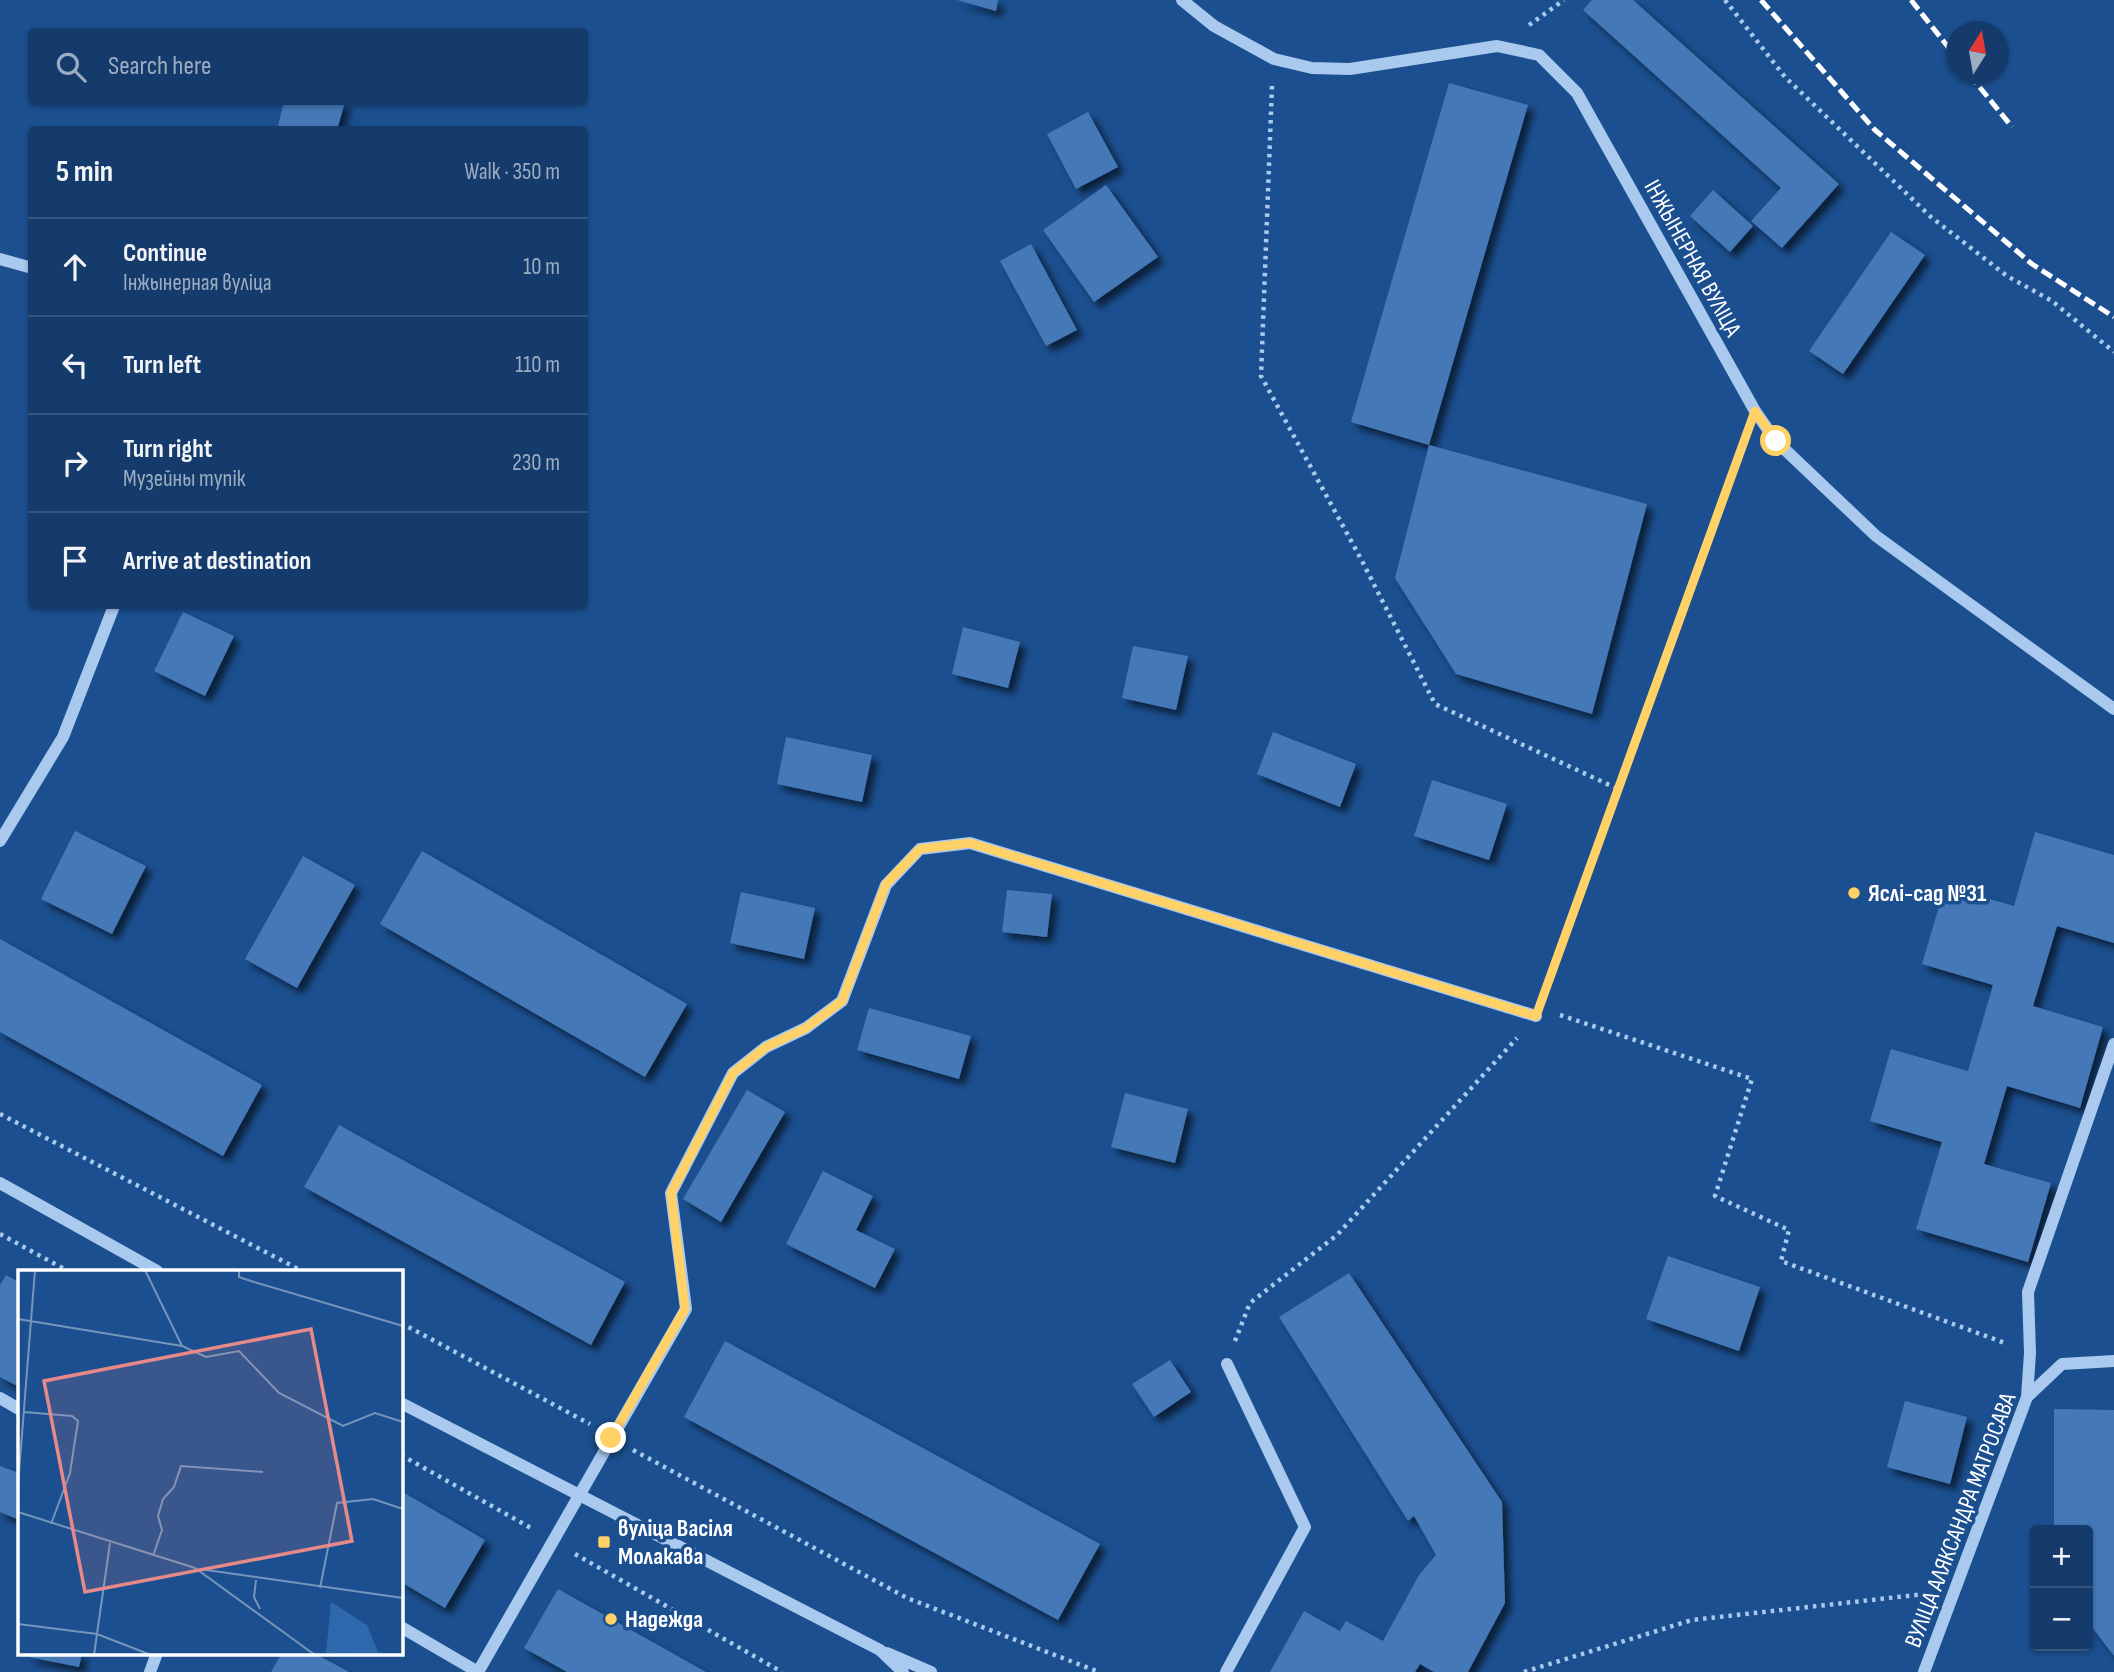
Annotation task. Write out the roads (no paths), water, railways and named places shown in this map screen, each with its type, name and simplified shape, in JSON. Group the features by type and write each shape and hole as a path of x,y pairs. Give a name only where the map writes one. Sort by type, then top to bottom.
{"street":[{"name":"ІНЖЫНЕРНАЯ ВУЛІЦА","path":"1182,0 1214,26 1274,59 1312,68 1350,69 1497,46 1539,55 1577,93 1755,411 1776,441 1877,536 2114,709"},
{"path":"0,259 28,267"},
{"path":"0,841 63,737 113,609"},
{"path":"402,1628 478,1672 685,1309 671,1193 733,1073 766,1047 806,1028 842,1001 886,884 920,849 970,843 1536,1016"},
{"path":"2027,1397 2030,1353 2028,1292 2114,1044"},
{"path":"0,1183 155,1270"},
{"name":"ВУЛІЦА АЛЯКСАНДРА МАТРОСАВА","path":"1924,1672 2027,1397 2062,1364 2114,1361"},
{"path":"1226,1672 1305,1527 1227,1364"},
{"path":"0,1398 18,1408"},
{"path":"402,1404 880,1650 931,1672"},
{"path":"880,1650 903,1672"},
{"path":"150,1672 157,1654"}],"railway":[{"path":"1761,0 1875,130 2032,264 2114,317"},
{"path":"1911,0 1946,44"},
{"path":"1977,84 2012,127"}],"place":[{"name":"Яслі-сад №31","path":"1854,893"},
{"name":"вуліца Васіля Молакава","path":"604,1542"},
{"name":"Надежда","path":"611,1619"}]}
